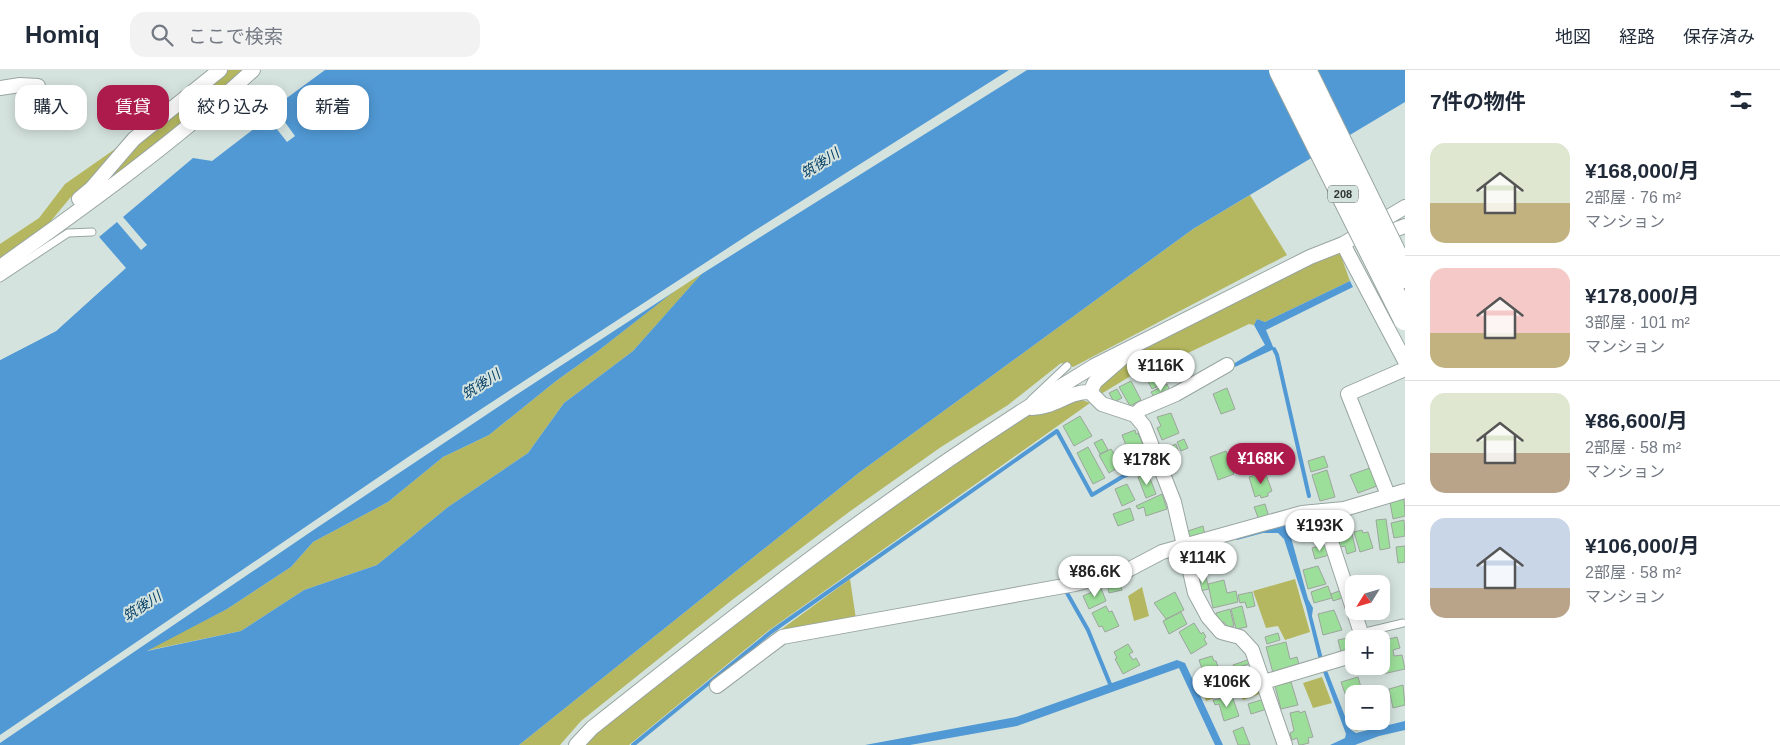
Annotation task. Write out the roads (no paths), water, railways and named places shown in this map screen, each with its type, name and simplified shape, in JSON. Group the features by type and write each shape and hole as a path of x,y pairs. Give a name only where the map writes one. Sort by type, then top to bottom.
{"highway":[{"name":"208","path":"1281,70 1405,318"},
{"name":"208","path":"1304,70 1405,276"}],"street":[{"path":"67,219 74,203 91,189 134,139 220,70"},
{"path":"0,267 67,219 218,102 253,70"},
{"path":"0,88 15,86"},
{"path":"1343,244 1405,207"},
{"path":"576,745 592,728 737,613 866,518 949,459 1094,366 1310,257 1343,244 1380,236 1405,226"},
{"path":"1343,244 1405,361"},
{"path":"1090,392 1095,382 1121,361 1131,349"},
{"path":"1135,415 1141,409 1176,394 1227,365"},
{"path":"1388,495 1348,394 1405,369"},
{"path":"1029,408 1044,408 1074,395 1090,392"},
{"path":"1090,392 1102,404 1135,415 1144,426 1174,502 1183,548 1195,593 1208,617 1221,632 1240,636 1247,642 1264,682 1285,745"},
{"path":"717,686 782,637 1075,584 1126,571 1162,552 1183,548 1302,513 1344,509 1405,491"},
{"path":"1321,511 1360,630"},
{"path":"1264,682 1345,657"}],"lane":[{"path":"0,278 68,233 92,232"},
{"path":"1029,408 1032,398 1067,366"},
{"path":"1381,630 1403,623"}],"water":[{"name":"筑後川","path":"325,70 1405,70 1405,102 1193,229 860,472 519,745 0,745 0,360 56,331 125,268 99,237 117,222 141,250 147,245 123,217 193,158 212,161 252,130 287,130 287,98 297,91 297,130 369,130 369,85 305,85","holes":["713,261 633,351 564,403 528,453 448,507 377,565 304,590 241,631 147,651 227,609 291,567 313,542 388,502 443,457 489,435 556,381 598,351"]},
{"path":"1350,281 1353,287 1266,330 1274,349 1235,367 1233,364 1265,345 1254,325 1257,319 1265,322"},
{"path":"1301,518 1306,519 1289,530 1308,599 1313,608 1312,616 1323,659 1319,660 1306,607 1284,539 1278,533 1263,533 1237,540 1235,538 1280,524 1287,525"},
{"path":"1177,660 1185,663 1223,745 1215,745 1179,668 1017,726 910,745 865,745 1016,717"},
{"path":"1326,668 1345,716 1345,730 1352,730 1356,733 1368,730 1390,730 1390,725 1405,721 1405,730 1379,736 1355,745 1330,745 1345,738 1346,734 1322,669"}],"waterway":[{"path":"1274,349 1277,355 1309,496"},
{"path":"633,745 771,632 1057,431 1092,495 1122,477 1153,464"},
{"path":"1067,593 1088,630 1110,684"}]}
